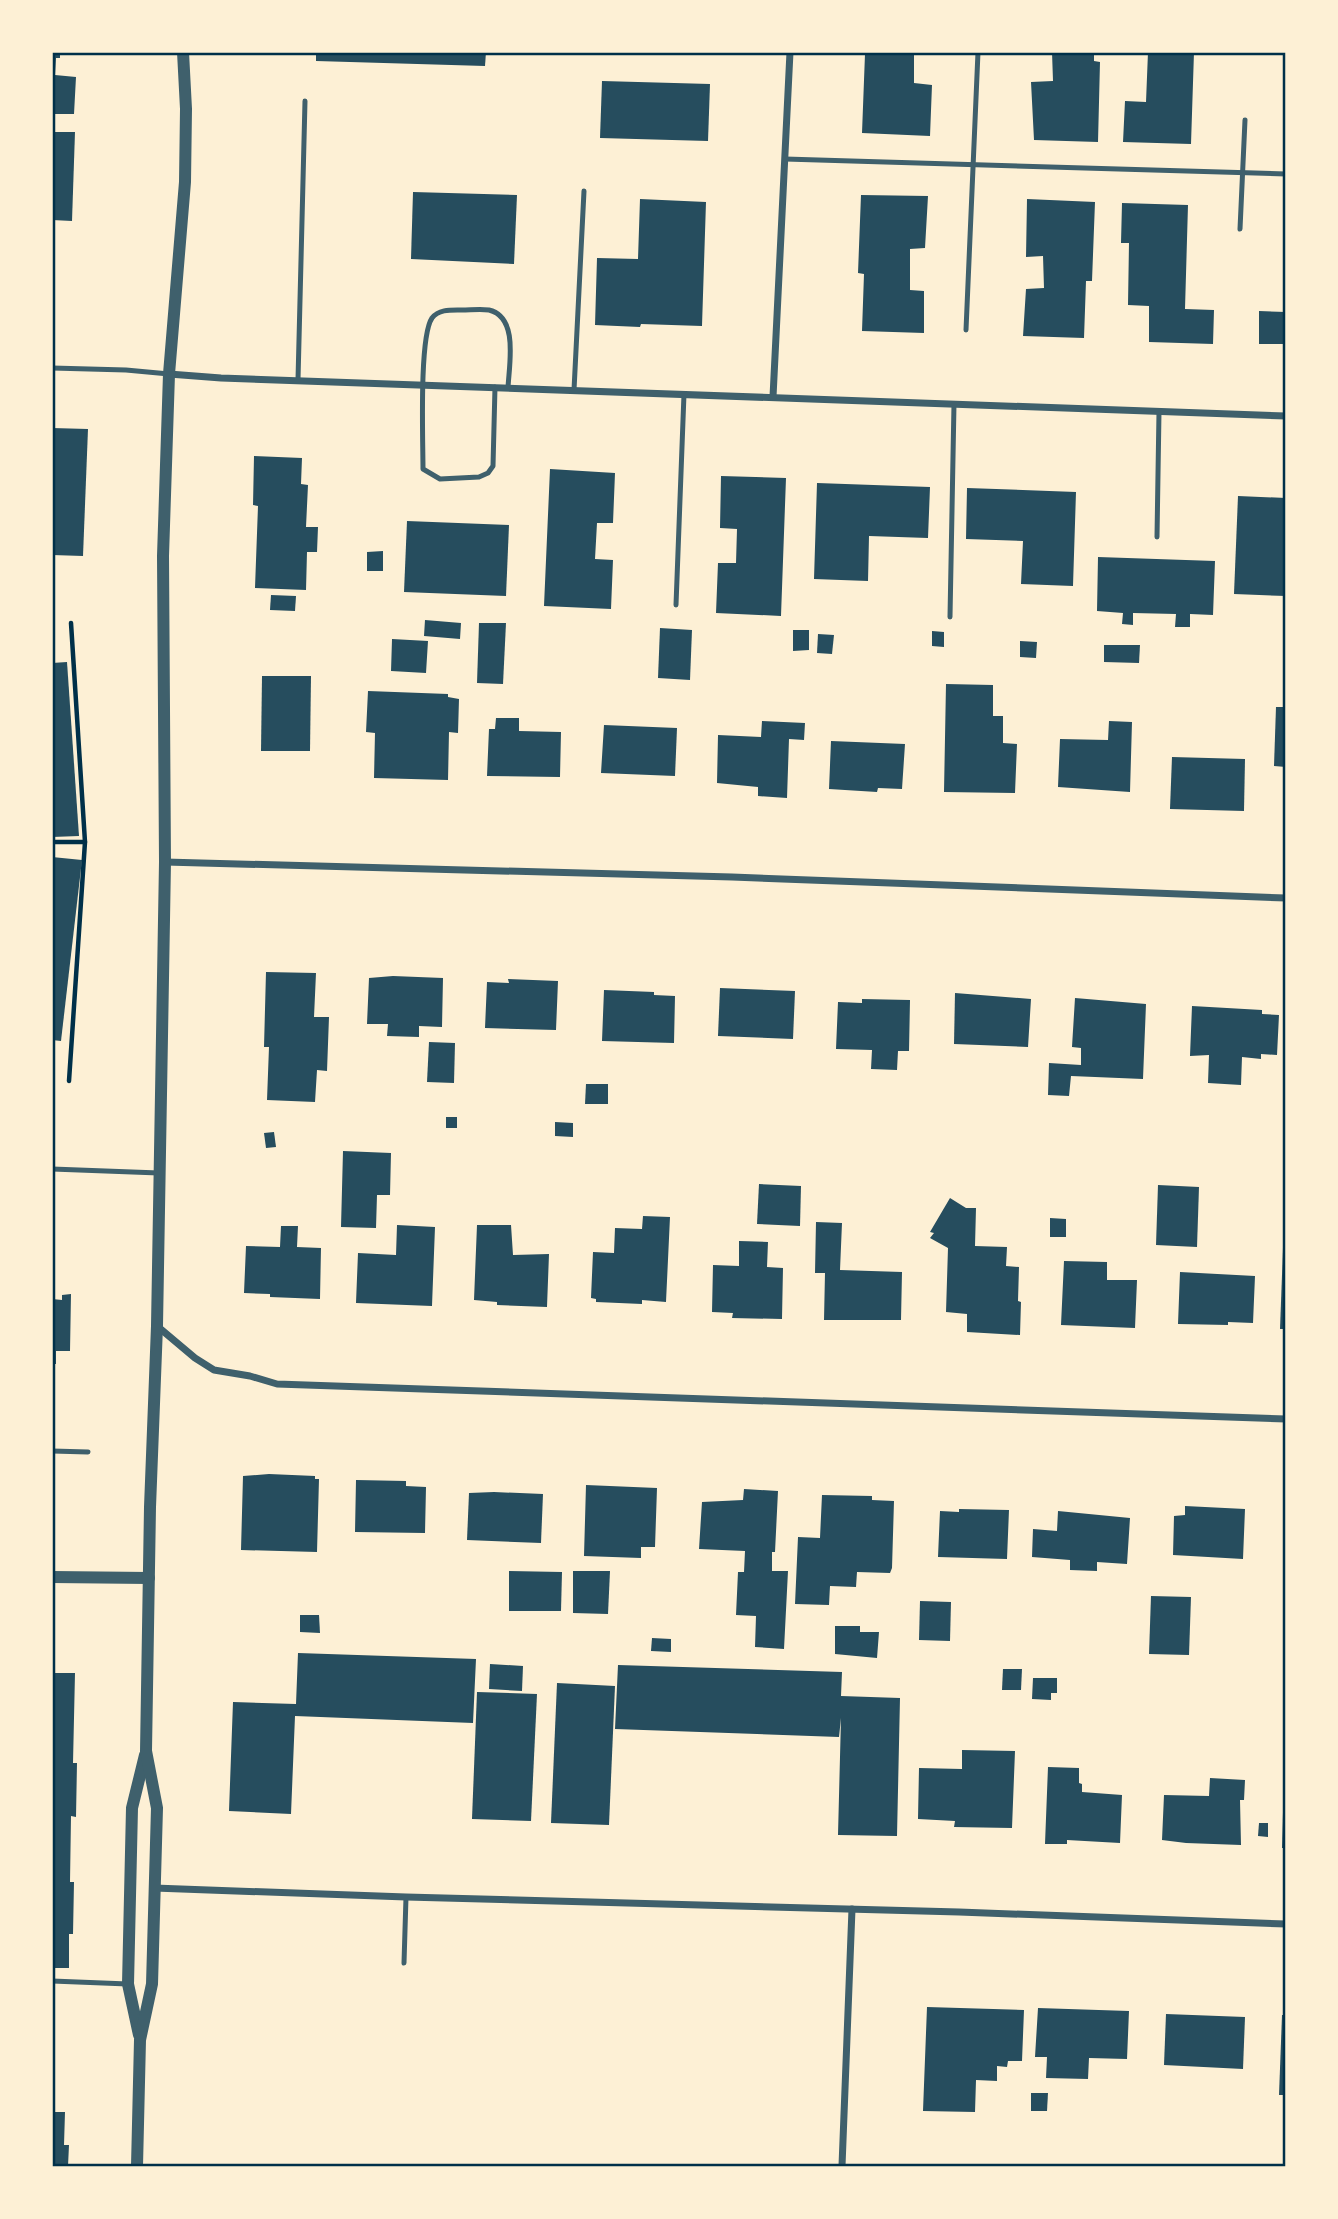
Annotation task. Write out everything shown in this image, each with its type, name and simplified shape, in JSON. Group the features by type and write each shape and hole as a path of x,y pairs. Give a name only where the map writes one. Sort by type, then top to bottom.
{"street":[{"path":"137,2166 140,2040 152,1984 157,1808 146,1751 158,1326 165,863 163,556 169,374 185,183 186,109 183,52"},
{"path":"773,397 790,52"},
{"path":"169,374 1286,416"},
{"path":"165,863 732,877 1286,898"},
{"path":"158,1326 195,1358 214,1370 277,1384 1286,1419"},
{"path":"52,1577 149,1578"},
{"path":"140,2040 128,1984 132,1808 146,1751"},
{"path":"155,1888 1286,1924"},
{"path":"842,2166 852,1909"}],"lane":[{"path":"966,330 978,52"},
{"path":"298,380 305,101"},
{"path":"1240,229 1245,120"},
{"path":"785,159 1286,174"},
{"path":"574,390 584,191"},
{"path":"495,387 493,466 488,473 479,477 440,479 423,469 422,384 428,328 433,317 443,310 489,310 500,317 507,326 510,342 508,387"},
{"path":"52,368 169,374"},
{"path":"676,605 684,394"},
{"path":"950,617 954,404"},
{"path":"1157,537 1159,412"},
{"path":"52,1169 159,1172"},
{"path":"52,1451 88,1452"},
{"path":"404,1963 406,1897"},
{"path":"52,1981 128,1984"}],"path":[{"path":"69,1081 85,842 71,623"},
{"path":"52,842 85,842"}],"building":[{"path":"52,52 60,52 60,58 56,58 55,75 76,77 74,114 52,114"},
{"path":"316,52 486,52 485,66 316,61"},
{"path":"914,52 914,83 932,85 930,136 862,133 865,54"},
{"path":"1052,52 1094,52 1094,61 1100,62 1098,142 1034,140 1031,82 1053,81"},
{"path":"1148,52 1194,52 1191,144 1123,142 1125,101 1146,102"},
{"path":"602,81 710,84 708,141 600,138"},
{"path":"52,132 75,132 72,221 52,220"},
{"path":"413,192 517,195 514,264 411,259"},
{"path":"861,195 928,196 925,248 910,249 910,290 924,291 924,333 862,331 864,274 858,273"},
{"path":"640,199 706,202 702,326 595,325 597,258 638,259"},
{"path":"1027,199 1095,202 1092,281 1086,281 1084,338 1023,336 1026,289 1044,288 1043,256 1026,257"},
{"path":"1122,203 1188,205 1185,309 1214,310 1213,344 1149,342 1149,306 1128,305 1129,243 1121,243"},
{"path":"1259,311 1286,312 1286,344 1259,344"},
{"path":"52,428 88,429 83,556 52,555"},
{"path":"254,456 302,458 301,484 308,485 306,527 318,527 317,552 307,552 306,590 255,588 258,506 253,505"},
{"path":"550,469 615,473 613,523 597,523 595,559 613,560 611,609 544,606"},
{"path":"721,476 786,478 781,616 716,613 718,563 736,563 737,529 720,528"},
{"path":"817,483 930,487 928,538 869,536 868,581 814,579"},
{"path":"967,488 1076,492 1073,586 1021,584 1023,541 966,539"},
{"path":"1238,496 1286,498 1286,596 1234,594"},
{"path":"407,521 509,525 506,596 404,592"},
{"path":"383,551 383,571 367,571 367,552"},
{"path":"1098,557 1215,561 1213,615 1190,614 1190,627 1175,627 1176,614 1133,613 1133,625 1122,624 1123,613 1097,611"},
{"path":"271,595 296,596 295,611 270,610"},
{"path":"425,620 461,623 460,639 424,636"},
{"path":"479,623 506,623 503,684 477,683"},
{"path":"660,628 692,630 690,680 658,678"},
{"path":"793,630 809,630 809,650 793,651"},
{"path":"932,631 944,632 944,647 932,646"},
{"path":"818,634 834,635 832,654 817,653"},
{"path":"392,639 428,641 426,673 391,671"},
{"path":"1020,641 1037,642 1036,658 1020,657"},
{"path":"1104,645 1140,645 1139,663 1104,662"},
{"path":"67,662 79,836 52,837 52,663"},
{"path":"262,676 311,676 310,751 261,751"},
{"path":"946,684 993,685 993,716 1003,716 1003,743 1017,744 1015,793 944,792"},
{"path":"368,691 448,694 448,697 459,699 458,733 449,732 448,780 374,778 375,733 366,732"},
{"path":"1276,707 1286,707 1286,767 1274,766"},
{"path":"496,718 519,718 519,731 561,732 560,777 487,776 489,729 495,729"},
{"path":"762,721 805,723 804,740 789,739 787,798 758,796 758,787 717,783 718,735 761,737"},
{"path":"1109,721 1132,722 1130,792 1058,787 1060,739 1108,740"},
{"path":"604,725 677,728 675,776 601,773"},
{"path":"831,741 905,744 902,789 878,788 877,792 829,789"},
{"path":"1172,757 1245,759 1244,811 1170,809"},
{"path":"52,857 82,860 61,1041 52,1040"},
{"path":"266,972 316,973 314,1017 329,1017 327,1071 317,1070 315,1102 267,1100 269,1047 264,1047"},
{"path":"369,978 443,978 442,1027 419,1026 419,1037 387,1036 388,1024 367,1024"},
{"path":"508,979 558,981 556,1030 485,1028 487,982 509,983"},
{"path":"720,988 795,991 793,1039 718,1036"},
{"path":"604,990 654,992 654,995 675,996 674,1043 602,1041"},
{"path":"955,993 1031,999 1028,1047 954,1044"},
{"path":"1075,998 1146,1004 1143,1079 1071,1076 1069,1096 1048,1095 1049,1063 1081,1065 1081,1048 1072,1047"},
{"path":"862,999 910,1000 909,1051 898,1051 897,1070 871,1069 872,1050 836,1049 838,1002 862,1003"},
{"path":"1192,1006 1262,1010 1262,1014 1279,1015 1277,1055 1261,1054 1261,1059 1242,1057 1241,1085 1208,1083 1209,1055 1190,1056"},
{"path":"429,1042 455,1043 454,1083 427,1082"},
{"path":"586,1084 608,1084 608,1104 585,1104"},
{"path":"446,1117 457,1117 457,1128 446,1128"},
{"path":"555,1122 573,1123 573,1137 555,1136"},
{"path":"274,1132 276,1147 266,1148 264,1133"},
{"path":"343,1151 391,1153 390,1195 377,1195 376,1228 341,1227"},
{"path":"759,1184 801,1186 800,1226 757,1224"},
{"path":"1158,1185 1199,1187 1197,1247 1156,1245"},
{"path":"950,1198 966,1208 976,1208 975,1246 1007,1247 1006,1266 1019,1267 1020,1335 967,1332 967,1314 946,1312 948,1248 930,1238 934,1233 930,1232"},
{"path":"643,1216 670,1217 666,1302 596,1302 596,1299 591,1298 593,1252 614,1253 615,1228 642,1229"},
{"path":"1050,1218 1066,1219 1066,1237 1050,1237"},
{"path":"816,1222 842,1223 840,1270 902,1272 901,1320 824,1320 825,1273 815,1273"},
{"path":"397,1225 435,1227 432,1306 356,1303 358,1253 396,1255"},
{"path":"477,1225 511,1225 513,1255 549,1254 547,1307 497,1305 497,1302 474,1300"},
{"path":"281,1226 298,1226 297,1247 321,1248 320,1299 244,1293 246,1246 280,1247"},
{"path":"739,1241 768,1242 767,1267 783,1268 782,1319 732,1318 733,1313 712,1312 713,1265 739,1266"},
{"path":"1283,1248 1286,1248 1286,1329 1280,1329"},
{"path":"1064,1261 1107,1262 1107,1280 1137,1280 1135,1328 1061,1325"},
{"path":"1180,1272 1255,1276 1253,1323 1178,1324"},
{"path":"71,1294 70,1351 56,1351 56,1364 52,1364 52,1299 62,1300 62,1295"},
{"path":"243,1476 315,1476 315,1479 319,1479 317,1552 241,1550"},
{"path":"356,1480 406,1481 406,1486 426,1487 425,1533 355,1532"},
{"path":"586,1485 657,1488 655,1547 641,1547 641,1558 584,1556"},
{"path":"744,1489 778,1491 772,1571 788,1571 784,1649 755,1647 756,1616 736,1615 738,1572 744,1572 745,1551 699,1549 702,1502 743,1500"},
{"path":"469,1493 543,1494 541,1543 467,1540"},
{"path":"822,1495 872,1496 872,1500 894,1501 892,1568 890,1573 857,1572 856,1587 830,1586 829,1605 795,1604 798,1537 820,1538"},
{"path":"1185,1506 1245,1509 1243,1559 1173,1555 1174,1516 1185,1515"},
{"path":"959,1509 1009,1510 1007,1559 938,1557 940,1511 959,1512"},
{"path":"1058,1511 1130,1518 1127,1564 1097,1562 1097,1571 1070,1570 1070,1560 1032,1557 1033,1529 1057,1531"},
{"path":"509,1571 562,1572 561,1611 509,1611"},
{"path":"573,1571 610,1571 608,1614 573,1613"},
{"path":"1151,1596 1191,1597 1189,1655 1149,1654"},
{"path":"920,1601 951,1602 950,1641 919,1640"},
{"path":"300,1615 319,1615 320,1633 300,1632"},
{"path":"835,1626 860,1626 860,1632 879,1632 877,1658 835,1654"},
{"path":"652,1638 671,1639 671,1652 651,1651"},
{"path":"298,1653 476,1659 473,1723 295,1716 291,1814 229,1811 233,1702 296,1704"},
{"path":"490,1664 523,1666 522,1691 489,1689"},
{"path":"618,1665 842,1672 841,1696 900,1698 897,1836 838,1835 841,1718 839,1737 615,1729"},
{"path":"1003,1669 1022,1669 1021,1690 1002,1690"},
{"path":"52,1673 75,1673 73,1763 77,1763 76,1817 71,1816 70,1882 74,1882 69,1968 52,1968"},
{"path":"1033,1678 1057,1678 1057,1693 1051,1693 1051,1700 1032,1699"},
{"path":"557,1683 615,1686 609,1825 551,1823"},
{"path":"477,1692 537,1694 531,1821 472,1819"},
{"path":"962,1750 1015,1751 1012,1828 954,1827 955,1821 918,1819 919,1768 962,1769"},
{"path":"1048,1767 1079,1768 1082,1792 1122,1795 1120,1843 1067,1840 1067,1844 1045,1844"},
{"path":"1210,1778 1245,1780 1244,1800 1240,1800 1241,1845 1162,1840 1164,1795 1209,1796"},
{"path":"1283,1812 1286,1812 1286,1848 1282,1848"},
{"path":"1259,1823 1268,1823 1268,1837 1258,1836"},
{"path":"927,2007 1024,2010 1022,2061 1008,2061 1007,2067 997,2066 997,2081 976,2080 975,2112 923,2111"},
{"path":"1038,2008 1129,2011 1127,2059 1089,2058 1088,2079 1046,2078 1047,2057 1035,2057"},
{"path":"1166,2014 1245,2017 1243,2069 1164,2065"},
{"path":"1282,2015 1286,2015 1286,2095 1279,2095"},
{"path":"1031,2093 1048,2093 1047,2111 1031,2111"},
{"path":"52,2112 65,2112 64,2145 69,2145 68,2166 52,2166"}]}
